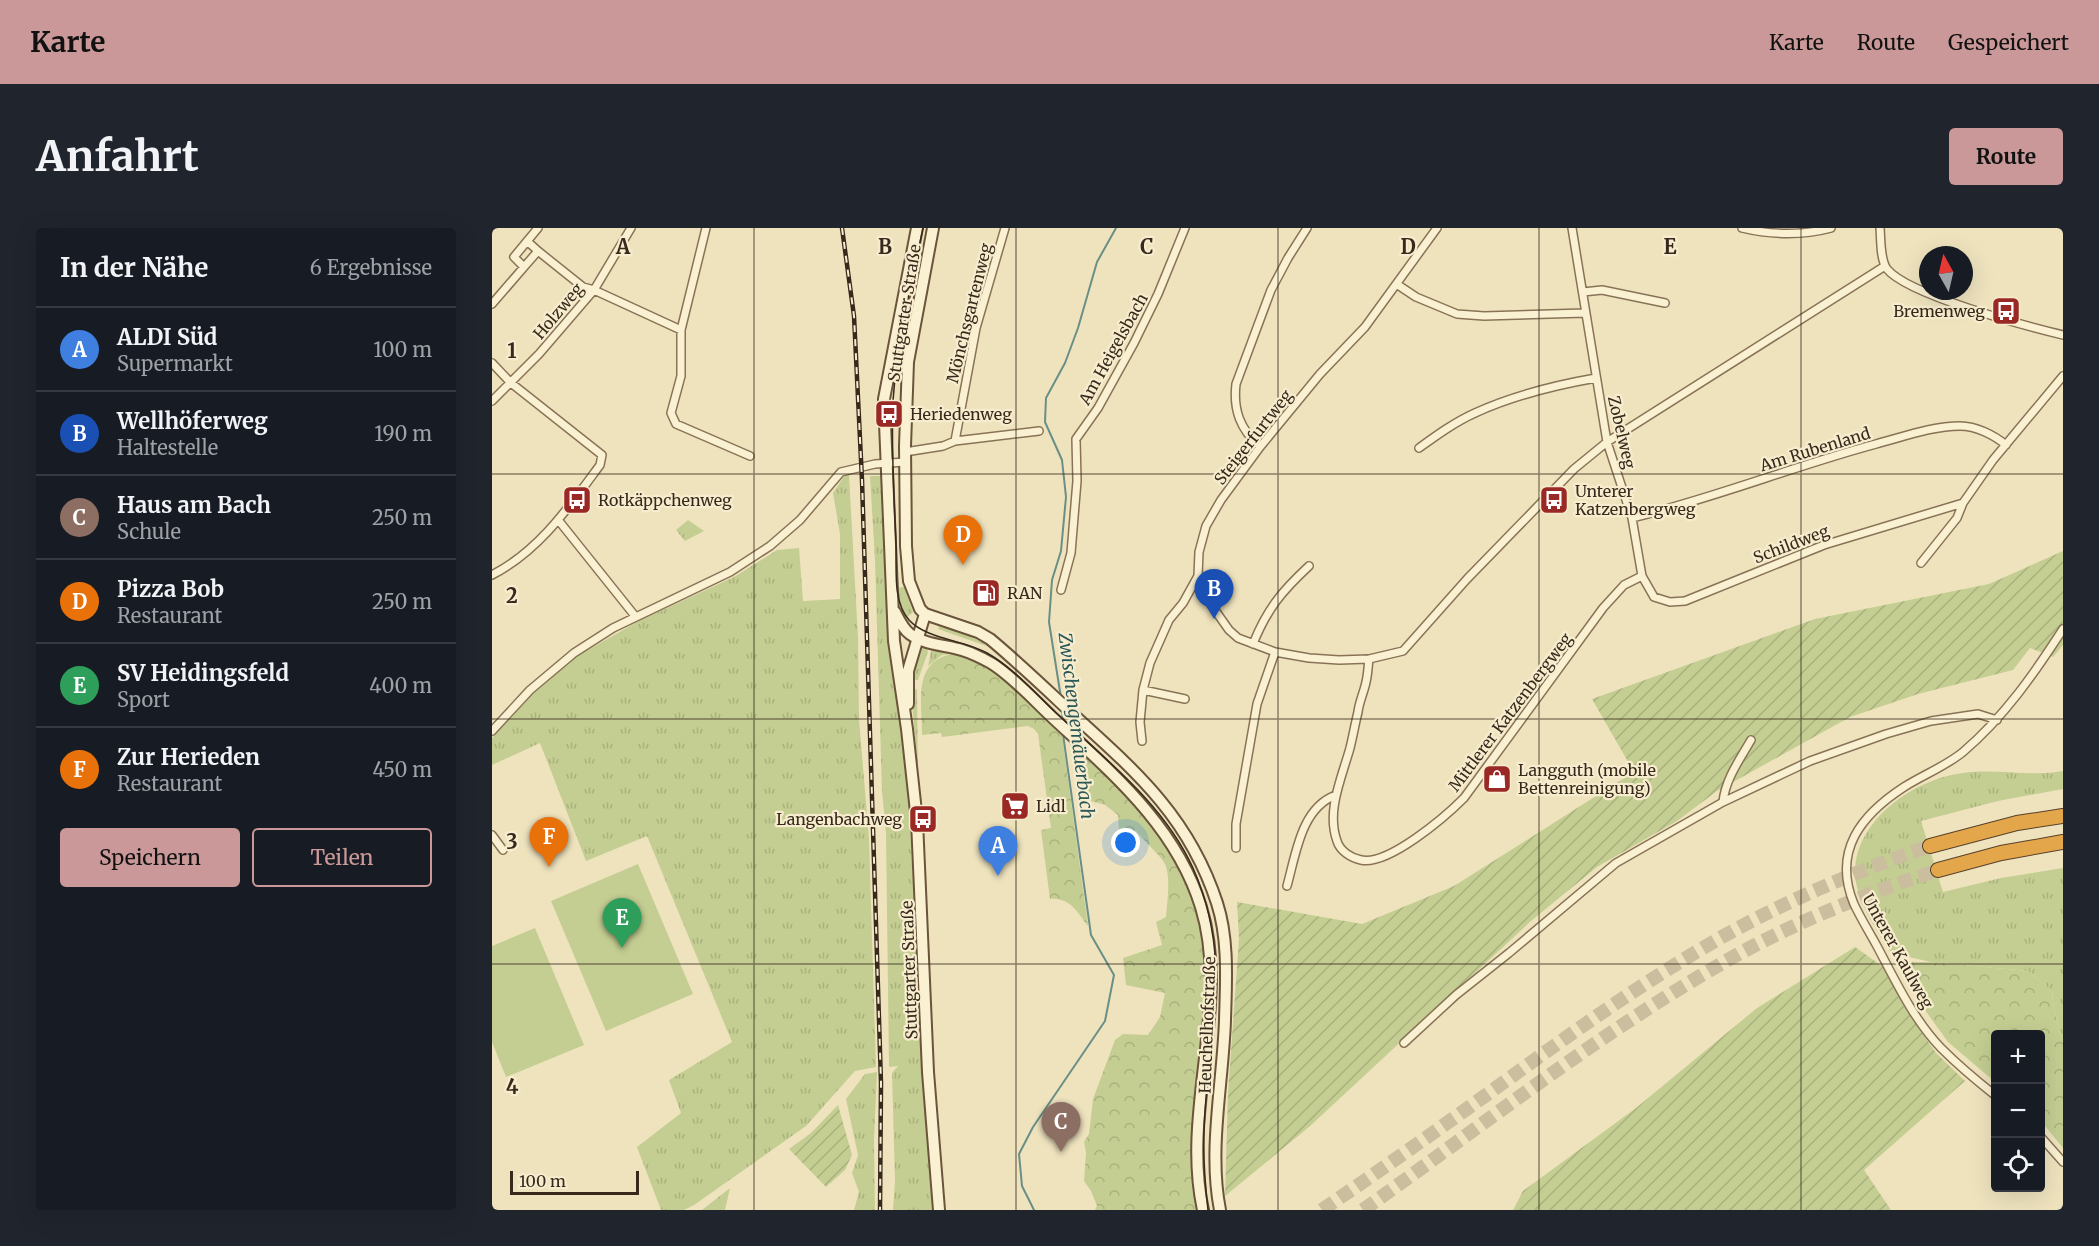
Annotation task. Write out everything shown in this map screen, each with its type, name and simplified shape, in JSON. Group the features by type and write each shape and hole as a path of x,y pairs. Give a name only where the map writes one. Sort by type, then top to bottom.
{"highway":[{"path":"1930,846 2017,824 2063,816"},
{"path":"1938,870 2001,853 2063,842"}],"main road":[{"name":"Stuttgarter Straße","path":"917,228 885,399 886,463 894,641 899,662 917,821 927,1072 939,1210"},
{"name":"Stuttgarter Straße","path":"907,729 908,671 914,636 925,614 920,609 909,581 906,546 905,457 908,362 933,228"},
{"path":"893,609 899,621 914,636"},
{"name":"Heuchelhofstraße","path":"925,614 990,639 1047,689 1113,750 1165,805 1188,837 1201,861 1218,905 1226,967 1224,1034 1215,1148 1216,1191 1220,1210"},
{"name":"Stuttgarter Straße","path":"899,662 901,647 914,636"},
{"name":"Heuchelhofstraße","path":"914,636 979,656 994,665 1073,736 1151,813 1186,867 1202,909 1208,938 1210,968 1209,1022 1197,1148 1197,1170 1203,1210"}],"street":[{"path":"524,267 514,257 538,228"},
{"name":"Holzweg","path":"492,401 511,383 594,290 631,228"},
{"path":"706,228 681,330 681,376 671,412 676,424 750,456"},
{"name":"Mönchsgartenweg","path":"954,441 976,328 1005,228"},
{"name":"Am Heigelsbach","path":"1061,590 1071,553 1077,481 1077,439 1098,408 1134,343 1158,294 1185,228"},
{"path":"1260,447 1242,427 1238,418 1236,384 1271,290 1287,258 1307,228"},
{"name":"Steigerfurtweg","path":"1142,741 1140,722 1143,690 1150,663 1164,630 1198,576 1199,552 1206,526 1221,500 1260,447 1320,374 1365,327 1398,285 1437,228"},
{"name":"Zobelweg","path":"1572,228 1607,442 1632,518 1642,576"},
{"path":"1742,228 1778,234 1815,232 1831,228"},
{"path":"1880,228 1885,266 1893,276 1928,294 2063,335"},
{"path":"527,241 583,287 681,330"},
{"path":"492,304 538,251"},
{"path":"1198,576 1205,596 1229,630 1238,638 1253,644 1275,652 1309,658 1369,659 1403,651 1467,579 1574,469 1607,442 1885,266"},
{"path":"1398,285 1416,297 1457,314 1505,316 1585,313"},
{"path":"1583,292 1602,290 1665,303"},
{"path":"492,363 511,383 602,454 600,465 558,521 509,567 492,575"},
{"path":"1922,563 1957,518 1963,503 2006,445 2063,376"},
{"path":"1419,448 1447,428 1475,413 1539,392 1596,378"},
{"name":"Am Rubenland","path":"1632,518 1704,500 1805,465 1934,429 1962,426 1990,435 2006,445"},
{"path":"492,731 530,690 574,653 635,616 730,572 770,546 800,520 841,472 886,463 954,441 1039,431"},
{"name":"Schildweg","path":"1642,576 1654,597 1670,602 1684,601 1824,545 1963,503"},
{"path":"558,521 635,616"},
{"path":"1253,644 1262,622 1282,591 1309,566"},
{"name":"Mittlerer Katzenbergweg","path":"1369,659 1356,726 1336,795 1334,827 1338,844 1351,857 1368,861 1384,856 1421,835 1445,817 1464,798 1603,608 1624,585 1642,576"},
{"name":"Unterer Kaulweg","path":"1991,1092 1940,1047 1908,1002 1853,901 1846,862 1855,834 1873,809 1904,787 1962,753 1997,720 2034,675 2063,629"},
{"path":"1236,848 1236,824 1257,704 1275,652"},
{"path":"1143,690 1185,699"},
{"path":"1404,1043 1456,995 1616,863 1723,802 1810,761 1886,734 1932,722 1978,714 1997,720"},
{"path":"1723,802 1724,792 1730,778 1751,740"},
{"path":"1287,886 1309,818 1325,799 1336,795"},
{"path":"492,835 503,850"},
{"path":"2042,1138 2063,1162"}],"green space":[{"path":"845,475 849,475 858,637 859,719 869,839 876,1067 855,1071 806,1126 694,1205 684,1210 661,1210 637,1147 681,1113 669,1080 732,1042 647,836 586,861 540,743 492,765 492,738 535,692 577,656 639,621 734,577 777,550 799,548 803,601 840,599 840,534 833,493"},
{"path":"870,476 882,476 900,718 908,786 923,1082 934,1210 893,1210 895,1181 892,1073 898,1066 889,1067 886,833 882,791"},
{"path":"688,520 704,531 685,541 676,530"},
{"path":"2063,551 2063,645 2053,657 2030,648 2013,670 1918,694 1850,717 1717,791 1677,821 1597,867 1531,921 1309,1127 1225,1196 1228,1093 1239,939 1237,902 1362,924 1454,886 1634,772 1592,699 1815,619 1989,584"},
{"path":"904,587 913,612 906,618 910,623 906,623 896,605 895,588"},
{"path":"939,626 966,634 995,649 938,629"},
{"path":"926,646 928,652 918,680 912,680 919,650"},
{"path":"932,646 960,653 942,655 928,666"},
{"path":"960,653 992,668 1062,735 1088,926 1068,903 1063,900 1050,899 1041,830 1051,828 1038,734 1034,729 1028,726 942,737 941,733 922,735 921,694 926,671 933,662 944,656"},
{"path":"917,689 918,771 911,691"},
{"path":"1070,742 1133,802 1157,832 1177,864 1192,899 1201,936 1205,978 1204,1024 1192,1141 1194,1187 1198,1210 1095,1210 1097,1206 1084,1181 1086,1153 1084,1142 1089,1134 1093,1099 1115,1040 1123,1034 1148,1035 1160,1017 1165,993 1126,985 1123,958 1162,945 1156,922 1166,917 1168,883 1167,869 1163,861 1136,831 1119,831 1118,815 1105,805 1084,799 1075,773"},
{"path":"2063,771 2063,789 1998,801 1921,821 1943,892 2001,878 2063,868 2063,1041 2054,1010 2052,991 2028,971 1931,962 1891,953 1870,920 1858,893 1856,862 1862,842 1872,824 1904,795 1924,785 1943,777 1963,773"},
{"path":"638,864 693,994 606,1031 551,901"},
{"path":"535,928 584,1045 506,1077 492,1042 492,946"},
{"path":"1855,947 1889,971 1903,1005 1936,1053 1965,1081 1864,1170 1891,1210 1513,1210 1523,1191 1636,1108 1757,1008"},
{"path":"1912,962 1931,962 2028,971 2052,991 2054,1010 2063,1041 2063,1148 2045,1126 2045,1030 1991,1030 1991,1079 1948,1042 1917,999 1910,968"},
{"path":"877,1072 874,1141 875,1210 854,1210 859,1192 852,1173 858,1155 846,1099 865,1074"},
{"path":"838,1105 852,1155 845,1170 826,1187 789,1149 811,1133"},
{"path":"730,1188 725,1210 702,1210"}],"waterway":[{"name":"Zwischengemäuerbach","path":"1061,698 1049,622 1052,580 1061,551 1066,497 1062,460 1045,422 1046,398 1065,363 1078,328 1097,262 1116,228"},
{"name":"Zwischengemäuerbach","path":"1062,710 1063,722"},
{"name":"Zwischengemäuerbach","path":"1034,1210 1022,1186 1019,1154 1033,1127 1105,1021 1114,975 1091,935 1063,734"}],"tunnel":[{"path":"1322,1210 1596,1016 1685,959 1793,900 1930,846"},
{"path":"1363,1210 1587,1049 1726,961 1830,910 1938,870"}],"tram line":[{"path":"923,228 901,336 893,401 896,573 900,603 909,620 916,626 987,653 1022,680 1150,803 1181,845 1193,868 1206,903 1213,936 1216,968 1204,1131 1208,1210"}],"railway":[{"path":"842,228 854,316 862,480 881,1083 880,1210"}],"place":[{"name":"Bremenweg","path":"2006,311"},
{"name":"Heriedenweg","path":"889,414"},
{"name":"Rotkäppchenweg","path":"577,500"},
{"name":"Unterer Katzenbergweg","path":"1554,500"},
{"name":"Pizza Bob","path":"963,565"},
{"name":"RAN","path":"986,593"},
{"name":"Wellhöferweg","path":"1214,619"},
{"name":"Langguth (mobile Bettenreinigung)","path":"1497,779"},
{"name":"Lidl","path":"1015,806"},
{"name":"Langenbachweg","path":"923,819"},
{"name":"Zur Herieden","path":"549,867"},
{"name":"ALDI Süd","path":"998,876"},
{"name":"SV Heidingsfeld","path":"622,948"},
{"name":"Haus am Bach","path":"1061,1152"}]}
